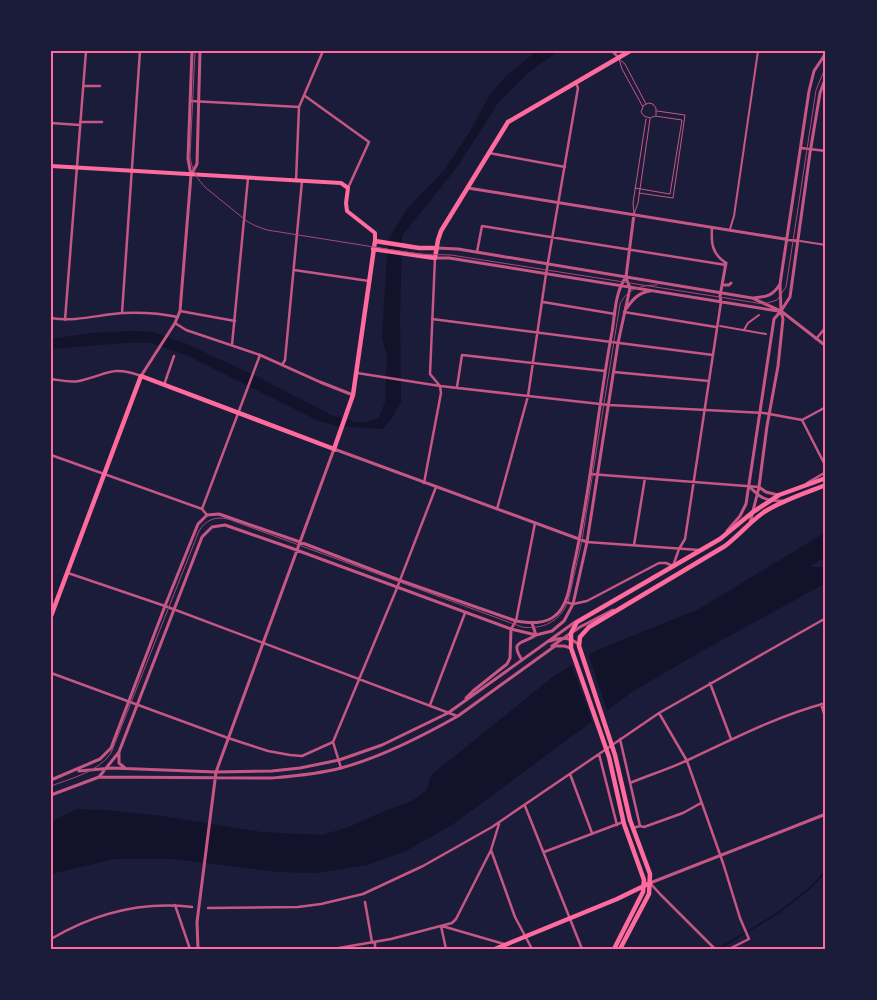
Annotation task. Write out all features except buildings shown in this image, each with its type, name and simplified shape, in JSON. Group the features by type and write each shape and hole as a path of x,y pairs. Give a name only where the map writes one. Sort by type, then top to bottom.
{"main road":[{"path":"373,249 435,258 441,231 508,122 630,51"},
{"path":"51,166 341,183 348,188 347,211 374,234 375,241 352,395 334,449 141,376 51,616"},
{"path":"375,241 419,248 436,248"},
{"path":"614,949 644,892 644,886 642,873 624,822 603,739 571,648 571,633 577,622 720,539 753,512 779,495 826,478"},
{"path":"620,949 650,894 650,874 633,828 612,745 578,644 580,637 584,630 616,609 724,546 740,535 766,511 783,501 826,485"},
{"path":"495,949 617,899 650,882"}],"street":[{"path":"65,320 86,51"},
{"path":"122,313 140,51"},
{"path":"51,379 79,381 115,370 127,371 141,376 178,318 191,175 188,159 192,51"},
{"path":"191,175 196,164 200,51"},
{"path":"296,181 298,107 305,96 324,51"},
{"path":"612,51 619,58"},
{"path":"730,230 734,216 758,51"},
{"path":"750,524 759,487 778,366 783,320 780,284 808,98 814,71 826,53"},
{"path":"720,539 743,510 749,486 774,319 790,297 820,93 826,76"},
{"path":"497,509 528,396 546,274 578,88 576,83"},
{"path":"84,86 100,86"},
{"path":"305,96 369,142 348,188"},
{"path":"191,101 298,107"},
{"path":"51,123 80,124 102,122"},
{"path":"801,148 826,151"},
{"path":"489,153 565,167"},
{"path":"232,346 248,178"},
{"path":"282,365 285,360 302,181"},
{"path":"468,188 826,245"},
{"path":"522,660 516,652 516,647 522,641 552,631 558,627 564,622 573,604 588,542 618,343 630,288 626,277 634,214"},
{"path":"477,253 482,226 726,264"},
{"path":"712,226 712,249 726,264"},
{"path":"436,248 458,249 752,298 767,297 774,293 780,284"},
{"path":"424,483 441,393 440,386 430,374 435,258 781,311"},
{"path":"565,602 573,604 587,601 664,562 673,566 679,549 685,540 726,264"},
{"path":"294,270 368,281"},
{"path":"51,780 74,772 100,759 111,748 198,524 207,515 219,514 516,621 532,623 544,621 556,615 565,602 580,539 610,342 620,286 626,277"},
{"path":"722,285 729,285 731,283"},
{"path":"624,312 633,298 643,292 656,291"},
{"path":"752,298 781,311 826,346"},
{"path":"543,302 615,314"},
{"path":"180,311 235,321"},
{"path":"624,312 766,334"},
{"path":"51,318 65,320 122,313 162,314 178,318"},
{"path":"744,330 748,322 759,314"},
{"path":"432,319 713,355"},
{"path":"175,324 186,330 260,355 352,395"},
{"path":"816,339 826,327"},
{"path":"202,509 260,355"},
{"path":"457,388 462,355 606,371"},
{"path":"164,385 174,356"},
{"path":"614,372 709,381"},
{"path":"355,373 440,386 528,396 609,404 753,412 802,420 826,407"},
{"path":"797,489 826,473 826,467 802,420"},
{"path":"198,949 197,922 216,772 334,449 588,542 700,550"},
{"path":"51,455 202,509 207,515"},
{"path":"590,474 759,487 773,495 779,495"},
{"path":"634,546 645,478"},
{"path":"749,486 757,494 770,501 783,501"},
{"path":"51,673 138,706 268,751 295,756 309,754 333,742 397,588 436,487"},
{"path":"461,704 473,690 506,664 510,658 511,629 516,621 535,523"},
{"path":"98,777 119,752 202,537 212,527 225,526 297,550 465,613 511,629 536,635"},
{"path":"67,573 165,606 458,716"},
{"path":"51,795 98,777 215,779 300,776 340,768 386,753 458,716 562,639 590,621 616,609"},
{"path":"430,706 465,613"},
{"path":"208,908 298,907 320,904 363,894 424,866 499,823 659,714 826,618"},
{"path":"74,772 107,768 216,772 272,771 300,768 339,760 382,745 448,713 543,644 577,622"},
{"path":"532,623 536,635"},
{"path":"543,644 562,639 578,644"},
{"path":"547,651 560,645 571,648"},
{"path":"710,683 730,739"},
{"path":"630,782 687,760 730,739 810,706 826,703"},
{"path":"821,704 826,720"},
{"path":"659,714 687,760 749,939 728,949"},
{"path":"620,739 640,826"},
{"path":"333,742 340,768"},
{"path":"119,752 119,762 125,768"},
{"path":"599,754 617,825"},
{"path":"570,774 592,834"},
{"path":"633,828 683,813 702,803"},
{"path":"525,806 582,949"},
{"path":"715,949 650,882 826,814"},
{"path":"544,852 624,822"},
{"path":"333,949 373,942 452,923 456,919 491,850 499,823"},
{"path":"491,850 515,917 532,949"},
{"path":"365,902 375,949"},
{"path":"51,939 77,924 110,912 142,906 175,905 192,907"},
{"path":"175,905 190,949"},
{"path":"441,926 506,944"},
{"path":"441,926 446,949"}],"lane":[{"path":"619,58 625,64 646,104"},
{"path":"619,58 622,69 642,107 642,114 646,118 655,116 682,120 670,194 635,188"},
{"path":"642,107 646,104 653,104 657,111"},
{"path":"655,116 657,111"},
{"path":"639,193 672,198 685,115 657,111"},
{"path":"634,214 635,188 646,118"},
{"path":"634,214 638,203 650,118"}],"shaded area":[{"path":"537,51 558,51 527,74 498,103 458,166 402,236 400,317 401,402 390,421 382,429 337,426 317,420 186,355 152,343 123,343 51,349 51,339 91,333 153,332 187,344 260,378 331,415 355,422 367,422 379,418 385,402 387,356 382,338 388,240 407,209 446,168 469,133 489,96 507,75"},
{"path":"826,532 826,556 809,567 826,567 826,583 632,692 452,825 404,852 367,865 317,873 278,872 174,859 114,859 51,874 51,822 77,809 162,816 261,832 322,835 349,827 412,801 427,790 431,775 554,676 597,650 699,609"}],"pier":[{"path":"588,653 608,713 593,724 571,663"}],"waterway":[{"path":"718,949 777,914 811,887 826,871"}],"tram line":[{"path":"195,51 190,157 192,166 206,188 248,222 256,226 267,230 418,254 451,255 764,304 777,300 786,287 816,90 826,66"},
{"path":"51,786 92,770 106,760 111,753 199,531 204,524 211,520 219,518 228,519 522,627 537,627 550,623 555,619 565,609 568,602 582,540 620,304 631,291 645,286 657,285"}]}
